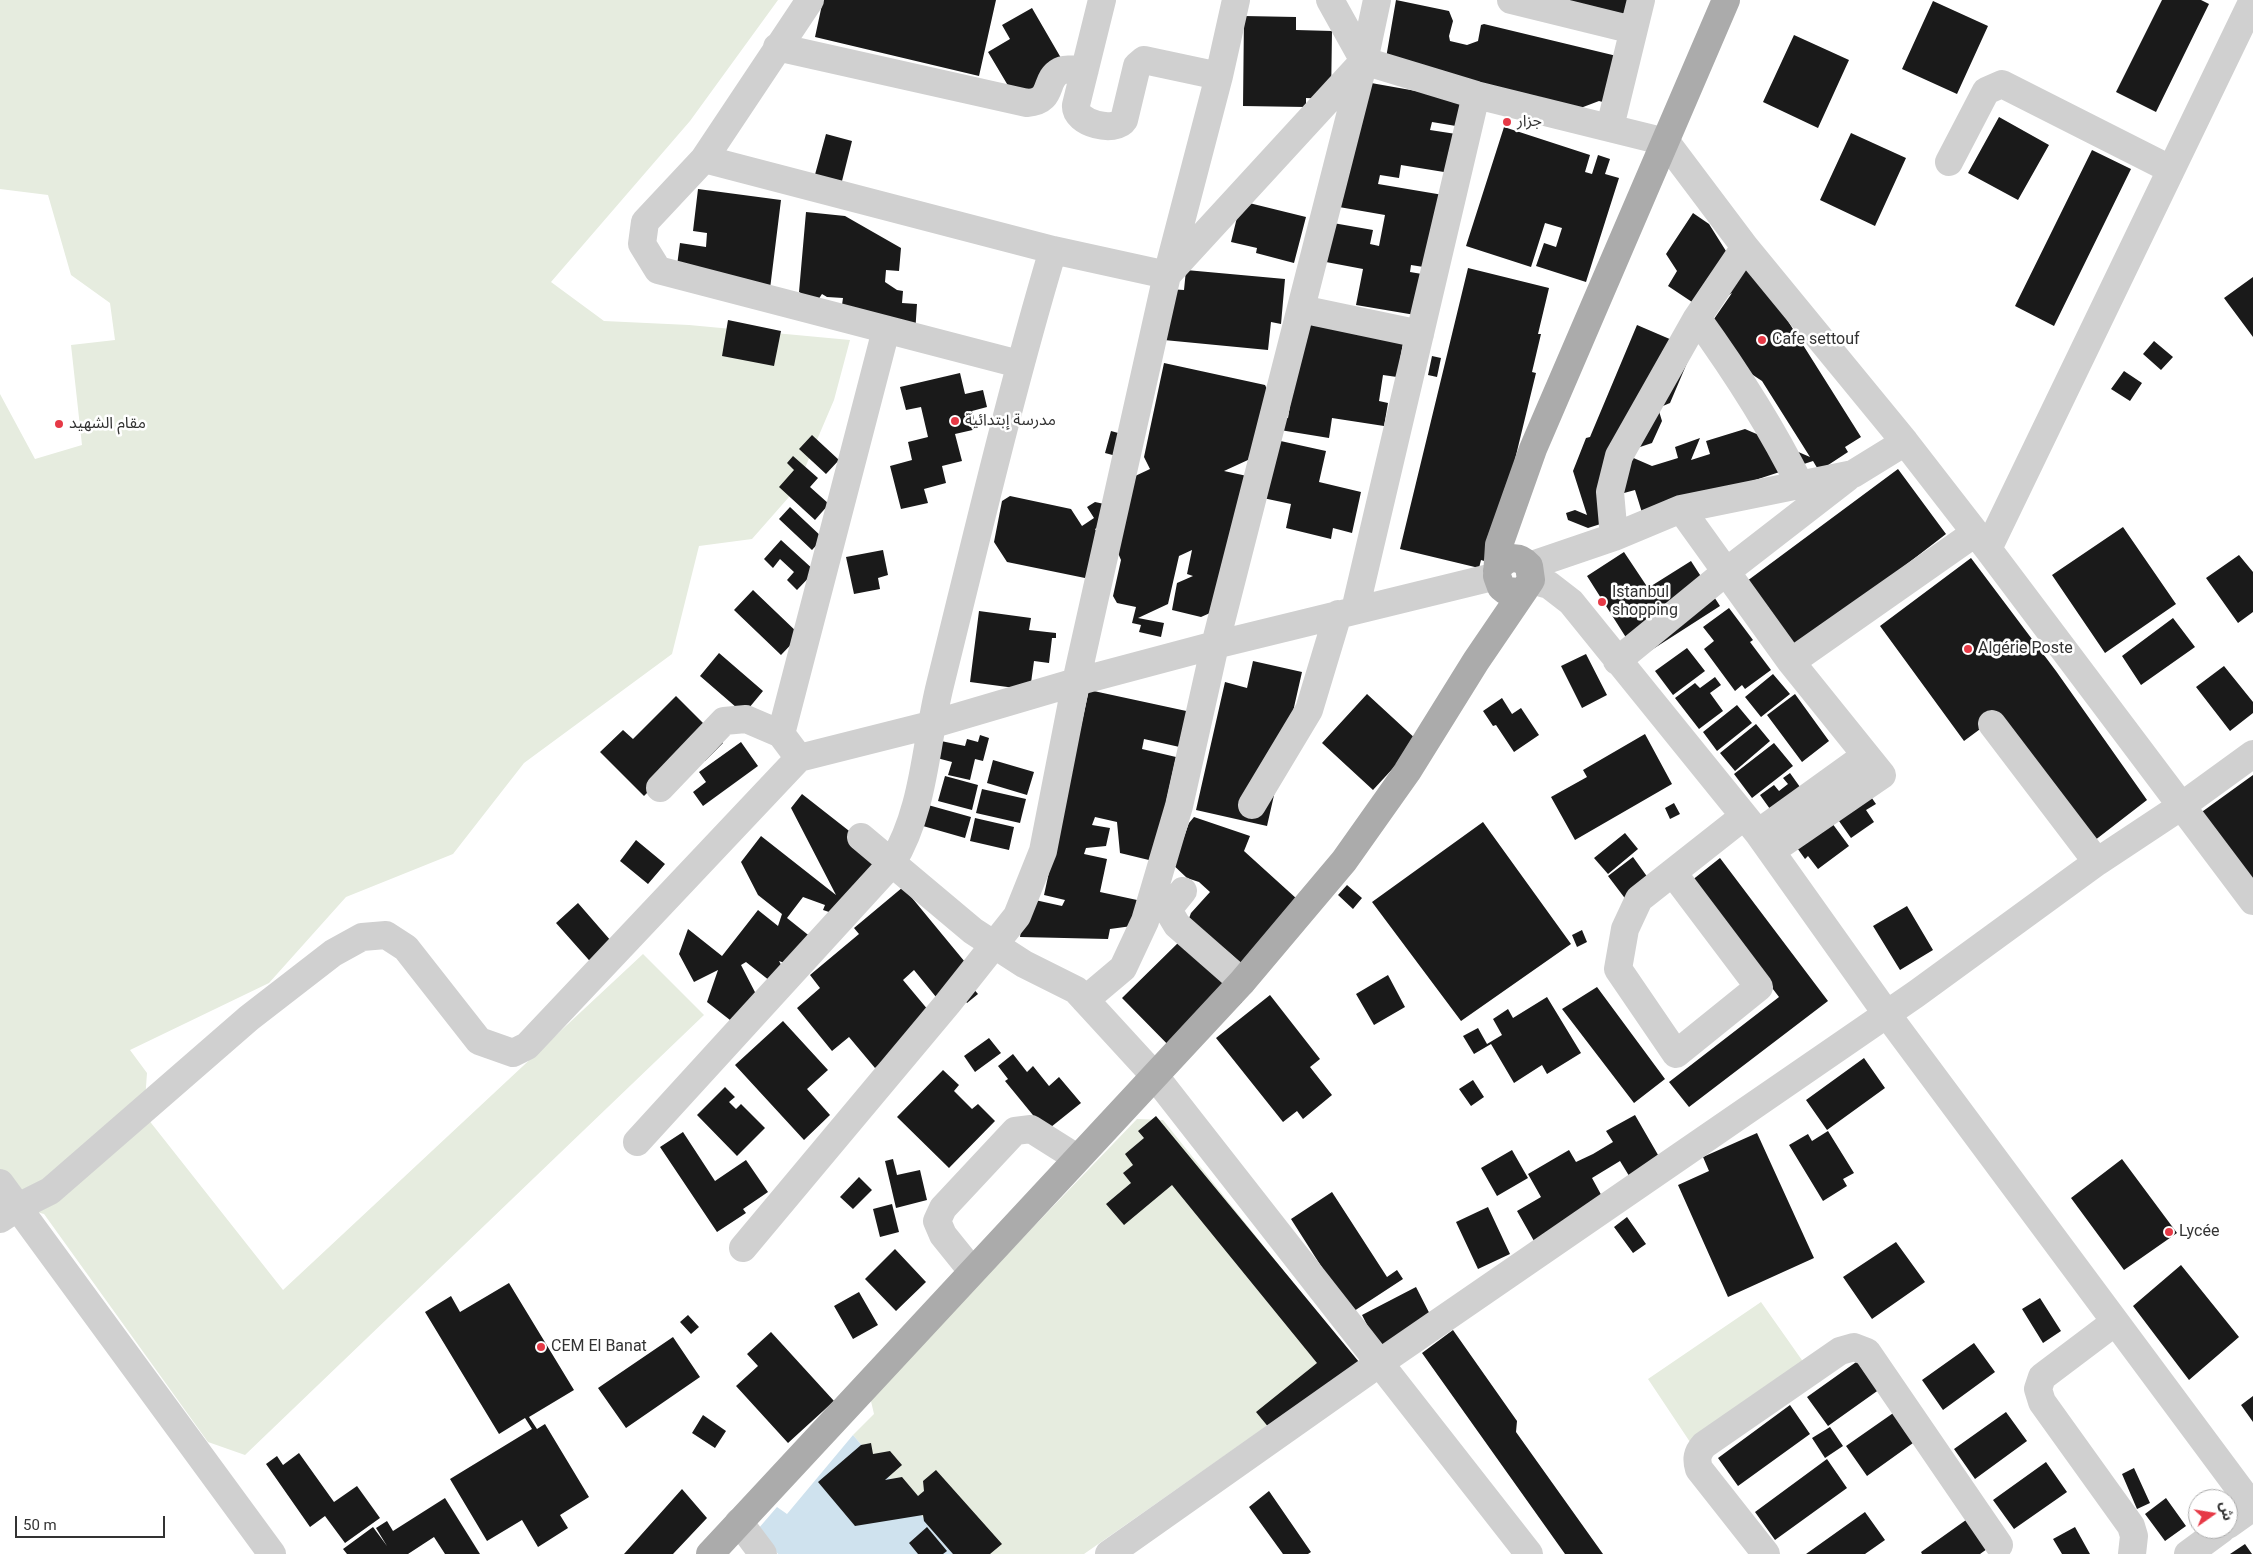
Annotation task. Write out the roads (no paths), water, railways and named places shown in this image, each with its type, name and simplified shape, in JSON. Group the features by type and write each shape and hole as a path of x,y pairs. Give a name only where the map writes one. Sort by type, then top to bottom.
{"main road":[{"path":"710,1554 1242,982 1344,861 1407,772 1476,661 1514,574 1516,498 1533,449 1726,0"}],"street":[{"path":"810,0 704,159 645,222 642,244 658,270 1019,364"},
{"path":"1102,0 1076,113 1084,120 1113,127 1120,125 1124,120 1137,66 1141,61 1147,60 1219,76"},
{"path":"743,1248 1017,916 1043,851 1076,682 1168,275 1219,76 1236,0"},
{"path":"1330,0 1364,61 1476,95 1666,142 1745,247 1905,442 2253,901"},
{"path":"1085,1000 1123,968 1145,921 1179,806 1215,645 1364,61 1377,0"},
{"path":"1514,0 1633,30"},
{"path":"1610,128 1641,0"},
{"path":"1791,662 1981,541 2170,169 2253,0"},
{"path":"777,47 1027,103 1043,98 1047,94 1054,76 1060,71 1085,69"},
{"path":"1168,275 1364,61"},
{"path":"1949,162 1986,91 2002,84 2170,169"},
{"path":"1252,805 1309,710 1346,612 1420,334 1476,95"},
{"path":"704,159 1053,250 1168,275"},
{"path":"1614,537 1610,492 1619,456 1697,318 1745,247"},
{"path":"637,1142 892,863 900,849 920,796 930,725 1019,364 1053,250"},
{"path":"1301,309 1420,334"},
{"path":"1697,318 1731,365 1777,438 1800,485"},
{"path":"781,734 886,330"},
{"path":"1617,661 1727,571 1852,474 1905,442"},
{"path":"9,1213 50,1191 249,1018 333,953 362,937 386,935 406,948 479,1041 513,1053 527,1046 799,758 930,725 1076,682 1215,645 1346,612 1514,574 1681,510 1852,474"},
{"path":"1673,873 1759,987 1676,1054 1618,969 1625,929 1639,899 1673,873 1758,834 1865,756 1791,662 1727,571 1681,510"},
{"path":"1514,574 1549,585 1565,595 1758,834 1886,1013 2253,1507 2238,1518"},
{"path":"660,788 724,721 746,719 781,734 799,758"},
{"path":"1992,724 2097,862"},
{"path":"1121,1551 1381,1362 1916,994 2097,862 2180,807 2253,754"},
{"path":"862,837 972,930 1024,964 1076,990 1154,1075 1381,1362 1529,1554"},
{"path":"1183,891 1170,907 1170,915 1176,925 1242,982"},
{"path":"972,1271 943,1235 937,1222 943,1208 1015,1131 1031,1129 1077,1158"},
{"path":"0,1183 9,1213 272,1554"},
{"path":"2115,1322 2042,1377 2038,1389 2042,1402 2131,1526 2134,1536 2132,1554"},
{"path":"1766,1554 1699,1469 1697,1463 1699,1450 1840,1351 1854,1347 1868,1352 1999,1545"},
{"path":"738,1522 763,1554"},
{"path":"2188,1554 2208,1539"}],"water":[{"path":"853,1435 954,1554 778,1554 758,1529 777,1507 787,1514"}],"place":[{"name":"جزار","path":"1507,122"},
{"name":"Cafe settouf","path":"1762,340"},
{"name":"مدرسة إبتدائية","path":"955,421"},
{"name":"مقام الشهيد","path":"59,424"},
{"name":"Istanbul shopping","path":"1602,602"},
{"name":"Algérie Poste","path":"1968,649"},
{"name":"Lycée","path":"2169,1232"},
{"name":"CEM El Banat","path":"541,1347"}]}
